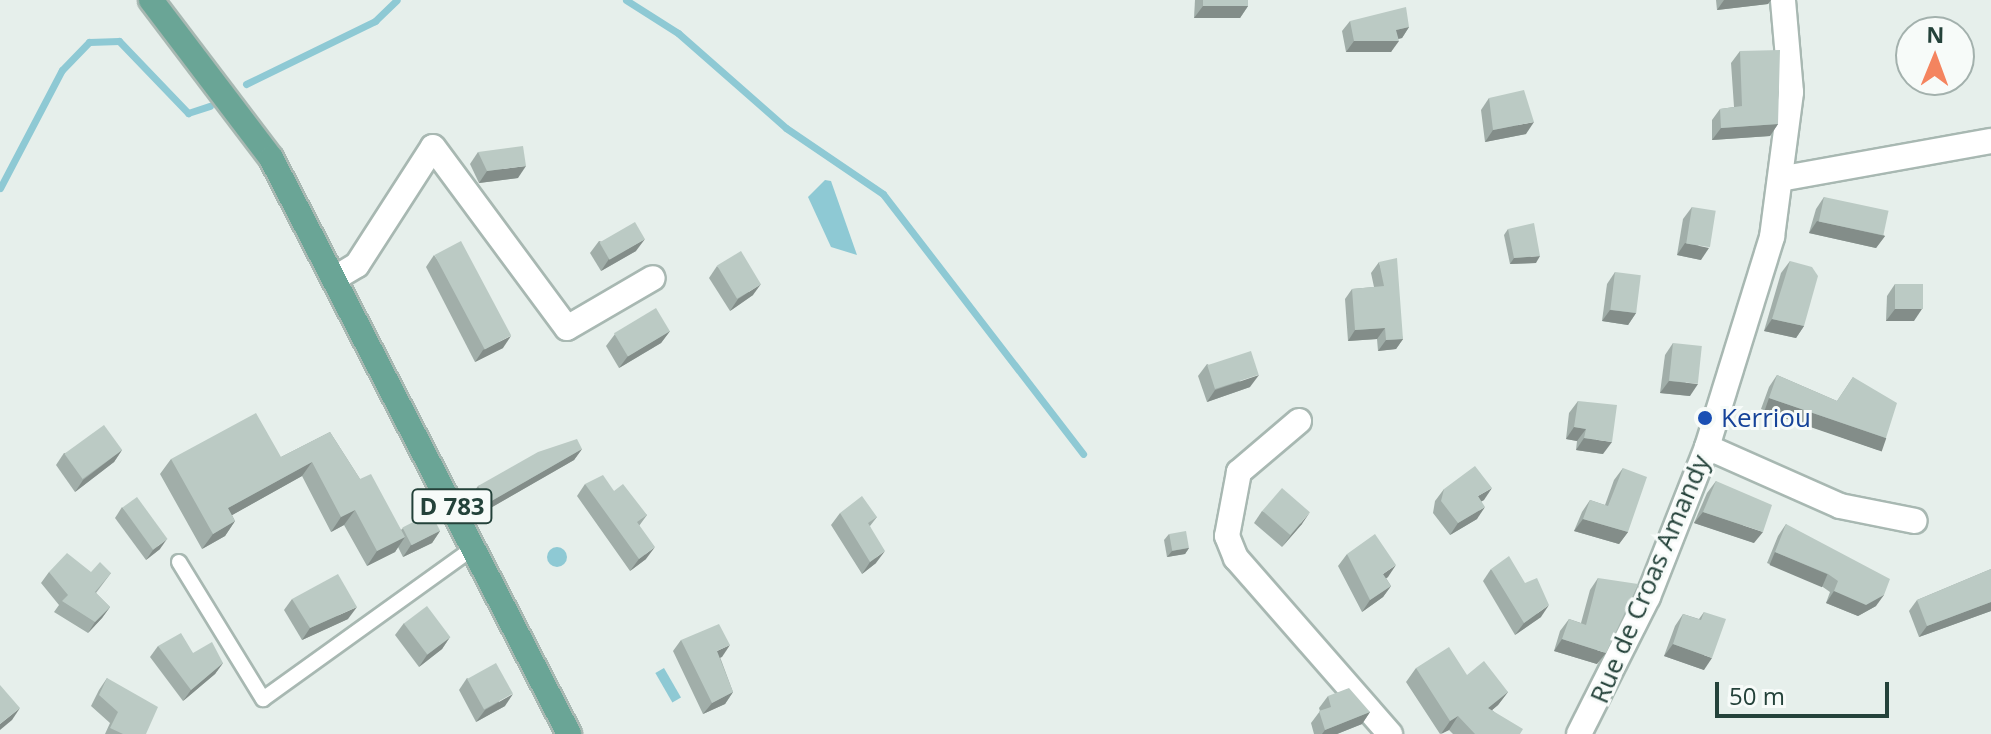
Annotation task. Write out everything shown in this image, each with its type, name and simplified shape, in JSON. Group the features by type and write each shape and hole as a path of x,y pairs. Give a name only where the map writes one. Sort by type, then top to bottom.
{"main road":[{"name":"D 783","path":"151,0 271,158 337,277 569,734"}],"street":[{"name":"Rue de Croas Amandy","path":"1579,734 1648,597 1707,447 1785,178 1791,92 1783,0"},
{"path":"1785,178 1991,141"},
{"path":"337,277 357,265 433,147 567,328 653,278"},
{"path":"1299,421 1239,472 1227,536 1236,558 1390,734"},
{"path":"1707,447 1840,506 1915,521"}],"lane":[{"path":"179,562 263,699 473,548"}],"water":[{"path":"825,180 831,181 857,255 831,247 808,197"},
{"path":"553,547 561,547 567,557 561,567 553,567 547,561 547,553"},
{"path":"664,668 681,697 672,702 655,673"}],"building":[{"path":"1203,0 1248,0 1248,6 1203,6"},
{"path":"1406,7 1409,27 1396,30 1399,41 1354,41 1350,21"},
{"path":"1780,50 1778,124 1721,128 1720,109 1742,106 1740,51"},
{"path":"1524,90 1534,122 1493,130 1489,98"},
{"path":"523,146 526,166 487,171 478,152"},
{"path":"1824,197 1889,211 1883,235 1819,221"},
{"path":"1692,207 1716,211 1710,247 1686,244"},
{"path":"635,222 645,239 609,260 599,242"},
{"path":"1534,223 1540,256 1514,258 1508,229"},
{"path":"461,241 511,335 485,350 435,255"},
{"path":"741,251 761,284 737,299 717,265"},
{"path":"1397,258 1403,339 1386,340 1385,328 1355,330 1352,289 1384,286 1379,262"},
{"path":"1790,261 1812,267 1818,276 1804,326 1772,319"},
{"path":"1615,272 1641,275 1636,313 1610,310"},
{"path":"1895,284 1923,284 1923,309 1895,309"},
{"path":"656,308 670,331 628,356 614,333"},
{"path":"1673,343 1702,346 1698,384 1669,381"},
{"path":"1251,351 1259,375 1215,389 1207,365"},
{"path":"1777,375 1837,401 1853,377 1897,403 1886,438 1769,398"},
{"path":"1578,401 1617,405 1612,442 1584,438 1586,429 1574,427"},
{"path":"256,413 281,457 330,432 360,479 371,474 405,537 377,551 355,510 341,517 312,462 228,508 235,521 213,534 171,459"},
{"path":"104,425 122,450 83,479 64,454"},
{"path":"577,439 582,449 488,503 478,486 538,452"},
{"path":"1475,466 1492,488 1478,496 1485,507 1458,523 1441,501 1444,489"},
{"path":"1623,468 1647,477 1628,532 1583,519 1590,500 1608,506"},
{"path":"603,475 614,491 623,484 647,515 637,522 655,547 639,559 585,484"},
{"path":"1716,481 1772,505 1763,532 1703,512"},
{"path":"1282,488 1310,512 1290,535 1262,511"},
{"path":"862,496 877,517 868,523 885,551 870,562 840,513"},
{"path":"137,497 168,539 153,550 122,508"},
{"path":"431,513 440,531 412,545 402,528"},
{"path":"1786,524 1890,579 1884,595 1866,605 1834,591 1838,581 1828,574 1775,552"},
{"path":"1186,531 1189,548 1172,551 1169,534"},
{"path":"1375,534 1396,565 1383,574 1391,586 1370,600 1347,554"},
{"path":"67,553 91,572 100,562 111,573 95,592 110,607 95,622 62,601 68,595 49,572"},
{"path":"1509,556 1525,583 1537,578 1549,605 1524,623 1491,569"},
{"path":"1991,569 1991,602 1927,626 1917,600"},
{"path":"338,574 357,607 310,628 292,599"},
{"path":"1598,578 1638,584 1606,653 1562,639 1569,619 1586,625"},
{"path":"427,606 450,637 427,655 404,623"},
{"path":"1704,612 1726,619 1712,658 1673,644 1683,614 1701,620"},
{"path":"719,624 730,645 717,651 733,692 712,703 681,640"},
{"path":"181,633 193,653 212,642 223,663 191,690 158,646"},
{"path":"1449,647 1467,675 1484,661 1508,692 1488,708 1523,729 1520,734 1475,734 1458,716 1450,721 1416,668"},
{"path":"496,663 513,694 484,710 467,679"},
{"path":"107,678 158,707 146,734 123,734 110,728 118,712 99,695"},
{"path":"0,685 20,708 0,724"},
{"path":"1349,688 1370,712 1325,730 1319,711 1331,707 1328,696"}],"waterway":[{"path":"246,84 375,21 397,0"},
{"path":"626,0 678,33 786,128 883,194 1083,454"},
{"path":"0,188 62,70 89,42 119,41 188,113 210,106"}],"place":[{"name":"Kerriou","path":"1705,418"}]}
